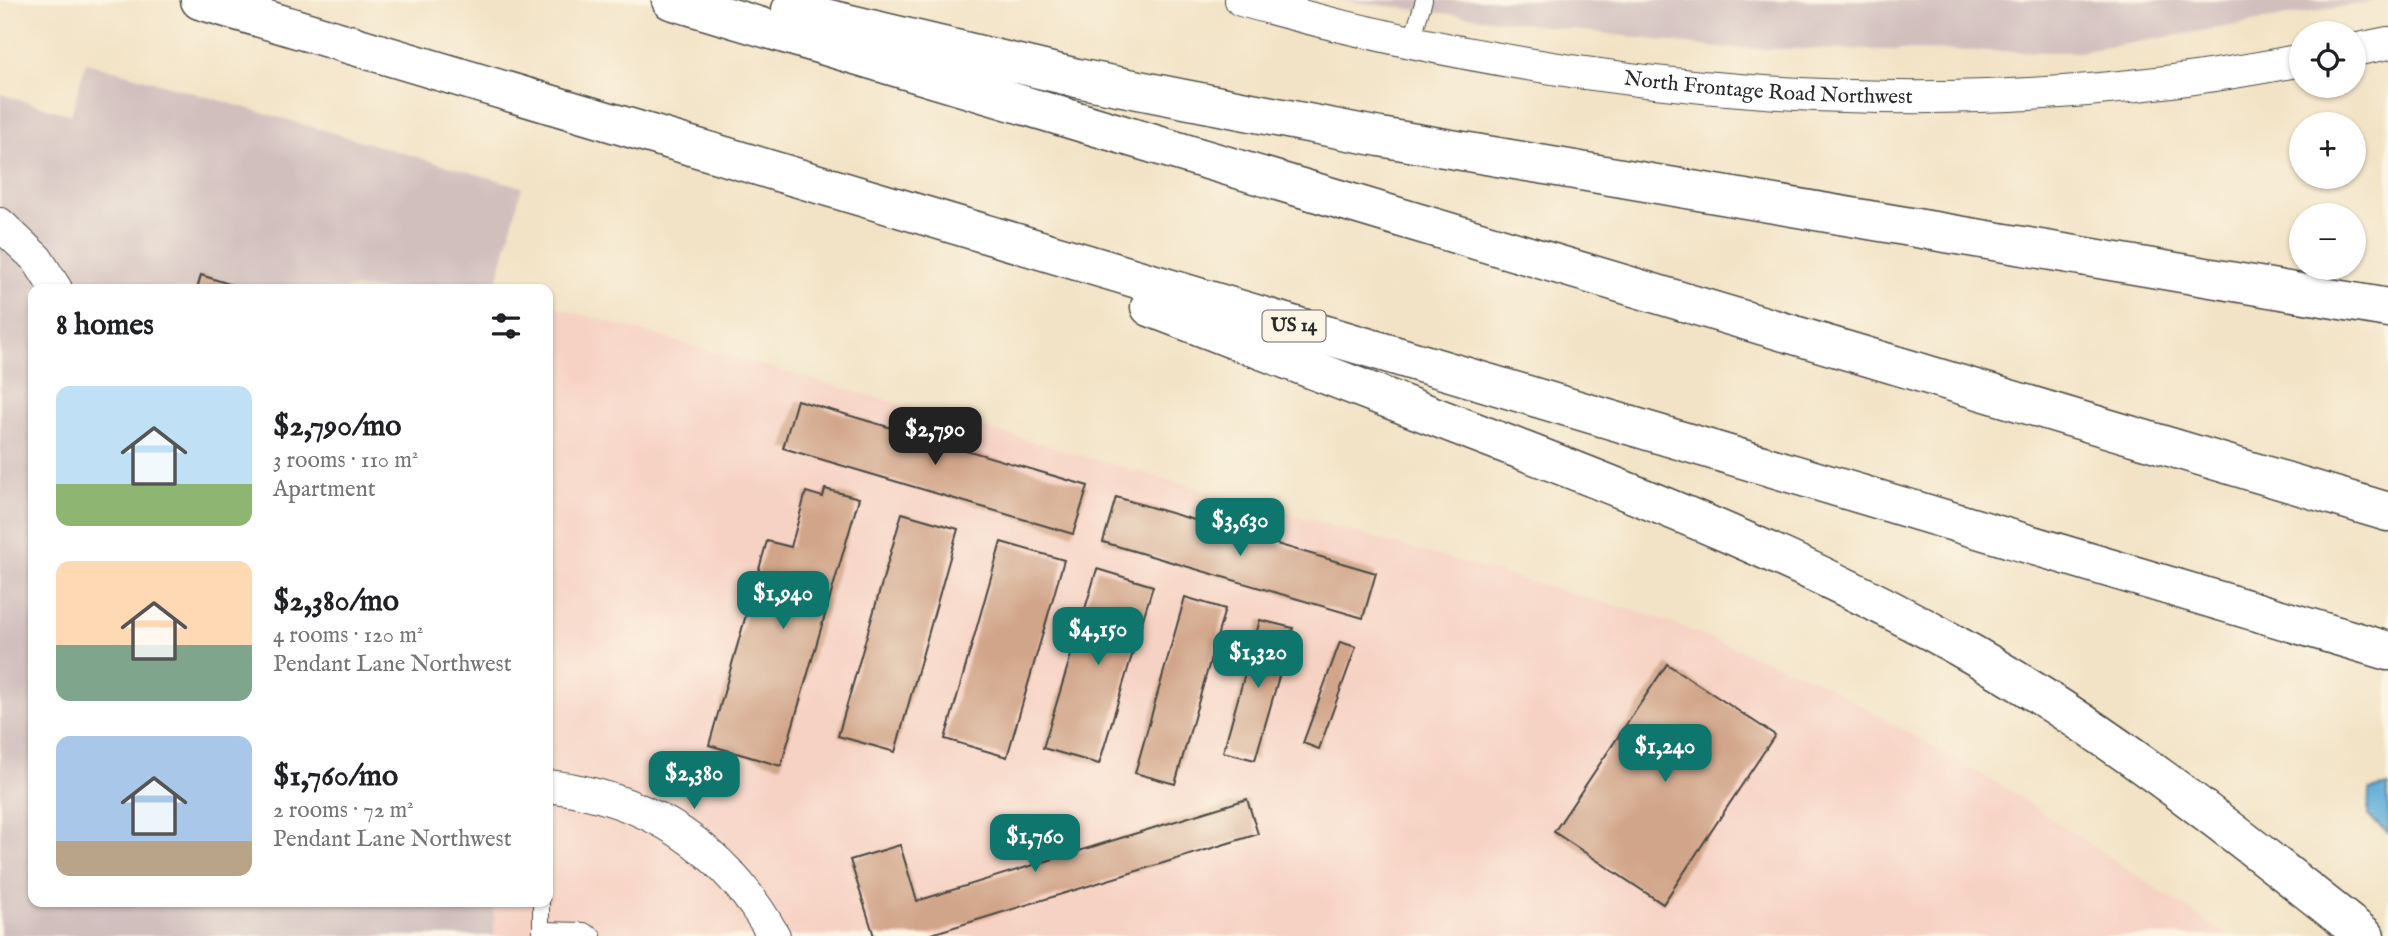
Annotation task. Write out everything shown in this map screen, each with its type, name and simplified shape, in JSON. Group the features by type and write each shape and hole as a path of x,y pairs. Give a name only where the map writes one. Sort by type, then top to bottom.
{"highway":[{"name":"US 14","path":"200,0 2388,651"},
{"path":"671,0 2388,512"},
{"path":"752,0 1051,72 1231,109 2388,308"},
{"path":"874,201 1632,492 1772,551 1832,580 1956,645 2078,719 2173,785 2365,936"}],"street":[{"name":"North Frontage Road Northwest","path":"1241,0 1411,43 1597,75 1734,90 1827,96 1956,97 2056,94 2188,80 2289,62"},
{"path":"2366,48 2388,43"},
{"path":"0,224 37,259 53,284"},
{"path":"553,787 591,791 657,817 715,858 758,907 774,936"}],"lane":[{"path":"1411,43 1424,0"},
{"path":"541,907 541,933 584,931 593,936"}],"shaded area":[{"path":"1340,0 2382,0 2079,52 1719,48"},
{"path":"86,62 522,187 496,284 28,284 28,907 494,907 494,936 0,936 0,94 71,115"},
{"path":"553,306 1656,617 1819,681 2012,792 2228,936 494,936 494,907 553,907"}],"water":[{"path":"2388,786 2388,833 2368,816 2369,790"}],"building":[{"path":"201,275 229,284 198,284"},
{"path":"797,400 1088,486 1073,534 783,448"},
{"path":"825,489 859,498 781,766 709,745 767,541 791,547 806,492 823,497"},
{"path":"1116,497 1376,573 1363,618 1103,542"},
{"path":"902,513 958,529 895,752 838,736"},
{"path":"1001,542 1064,560 1007,757 945,739"},
{"path":"1097,569 1153,586 1099,764 1043,748"},
{"path":"1185,597 1225,609 1175,784 1135,773"},
{"path":"1260,620 1293,628 1255,760 1223,752"},
{"path":"1340,642 1356,647 1319,749 1303,743"},
{"path":"1667,664 1775,735 1663,904 1554,832"},
{"path":"1247,799 1258,834 925,936 874,936 850,860 900,845 917,901"}]}
